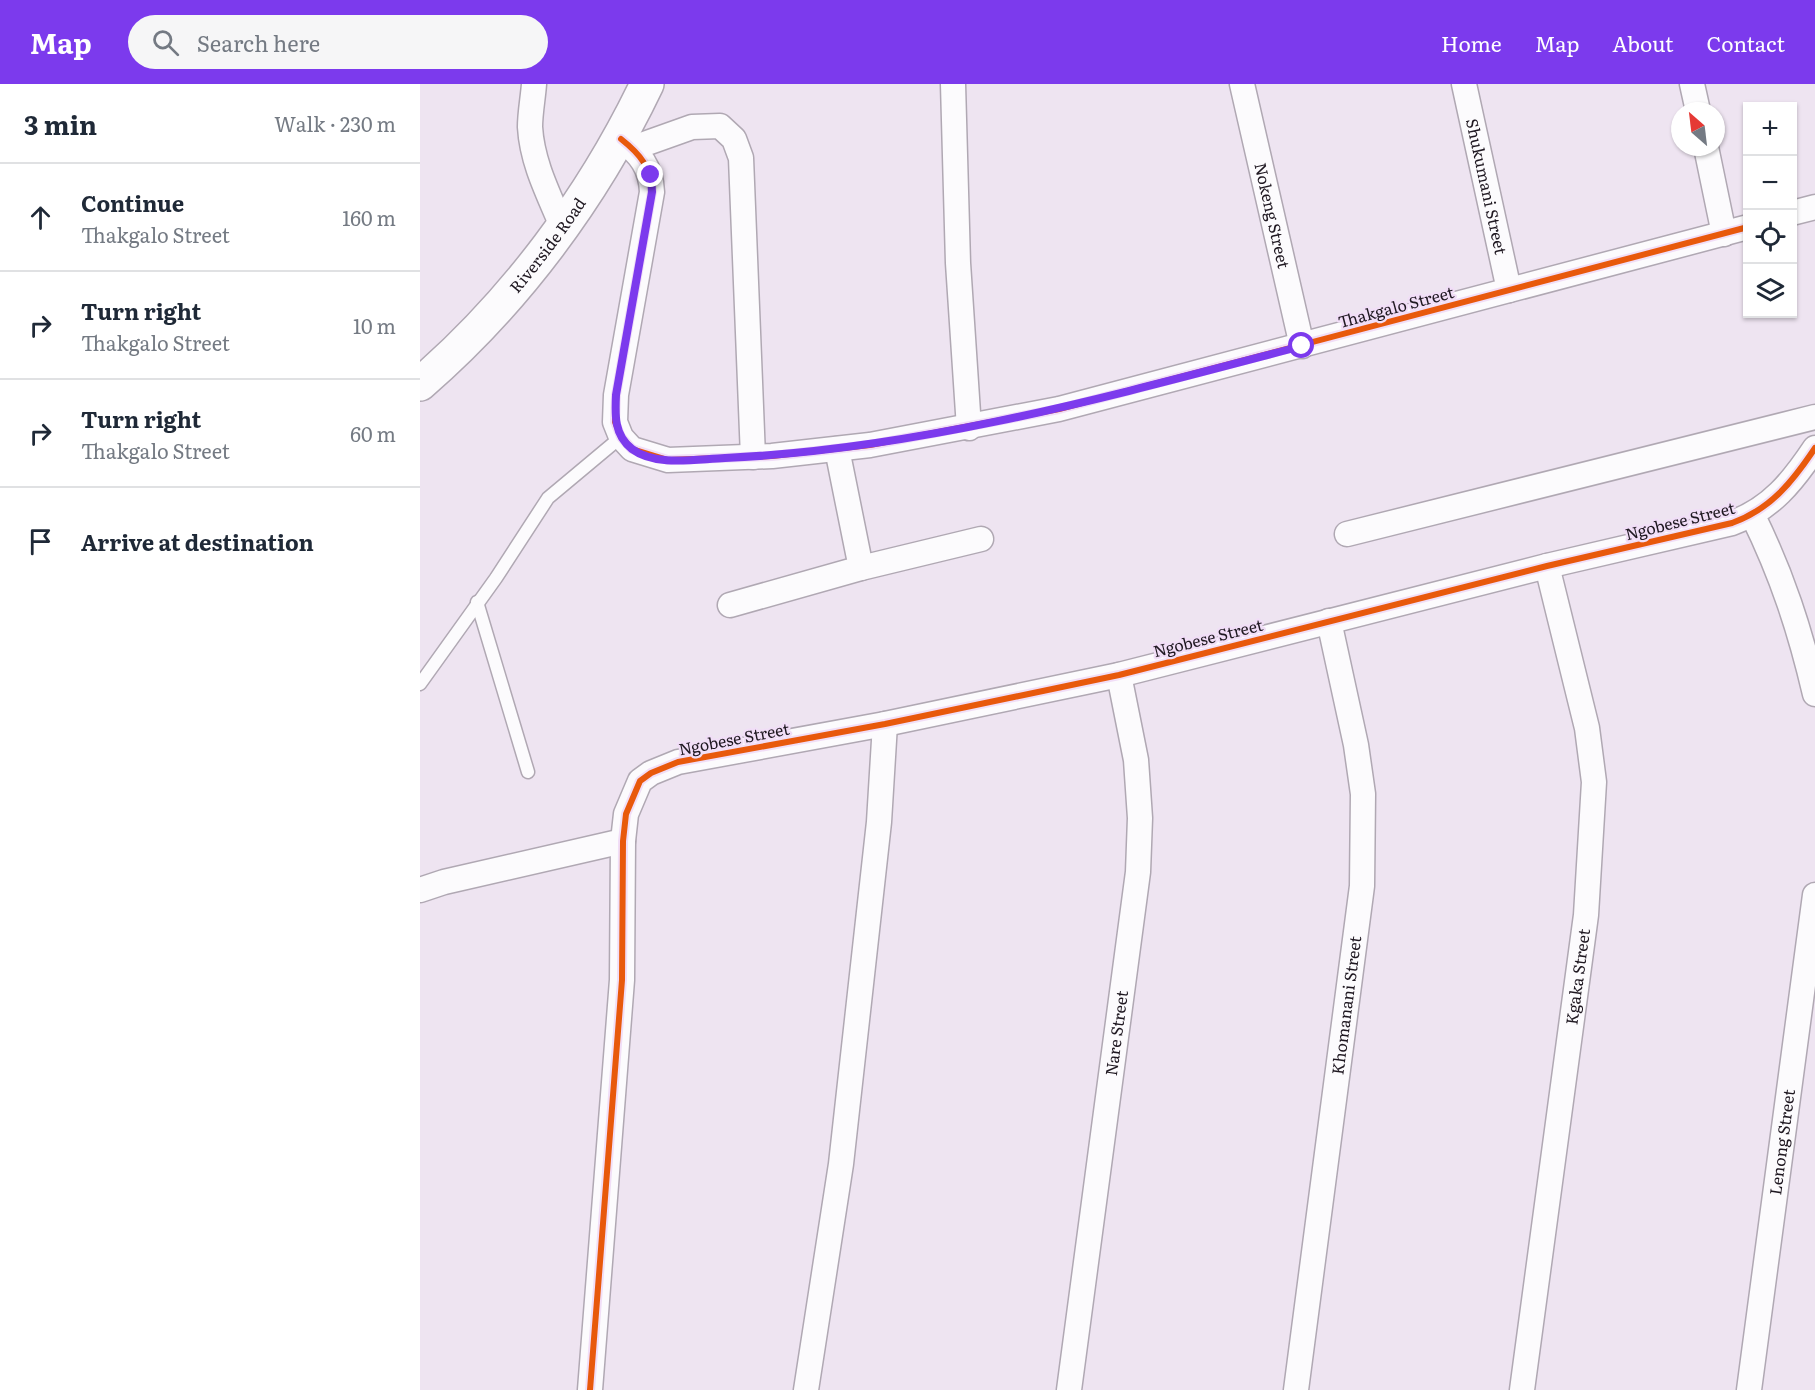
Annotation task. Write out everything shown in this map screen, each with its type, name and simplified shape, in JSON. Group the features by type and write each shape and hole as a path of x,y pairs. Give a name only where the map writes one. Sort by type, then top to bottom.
{"street":[{"path":"534,84 530,125 533,149 538,168 562,225"},
{"name":"Riverside Road","path":"420,384 450,358 496,310 627,143 647,84"},
{"path":"953,84 958,262 969,428"},
{"name":"Nokeng Street","path":"1242,84 1302,346"},
{"name":"Shukumani Street","path":"1464,84 1509,290"},
{"path":"1692,84 1696,102"},
{"path":"627,143 692,127 720,126 734,139 741,158 753,457"},
{"path":"621,437 615,422 616,395 652,192 651,175 645,161 627,143"},
{"path":"1708,156 1724,234"},
{"path":"1797,212 1815,207"},
{"name":"Thakgalo Street","path":"621,437 632,449 668,460 753,457 837,449 969,428 1059,409 1743,228"},
{"path":"1347,534 1815,417"},
{"name":"Ngobese Street","path":"590,1390 621,980 623,841 626,814 632,795 640,781 663,766 885,724 1119,675 1547,566 1703,531 1753,516 1774,499 1796,476 1815,448"},
{"path":"837,449 861,568"},
{"path":"1753,516 1770,550 1800,628 1815,694"},
{"path":"730,605 861,568 981,539"},
{"name":"Kgaka Street","path":"1522,1390 1586,915 1594,804 1594,782 1587,728 1547,566"},
{"name":"Khomanani Street","path":"1296,1390 1362,886 1363,794 1356,745 1329,621"},
{"name":"Nare Street","path":"1069,1390 1138,872 1140,818 1136,760 1119,675"},
{"path":"806,1390 841,1164 878,833 885,724"},
{"path":"420,890 444,882 623,841"},
{"name":"Lenong Street","path":"1749,1390 1815,894"}],"lane":[{"path":"420,684 548,498 621,437"},
{"path":"477,602 528,772"}],"cycle path":[{"path":"621,139 634,150 647,168 652,192 616,395 615,422 621,437 632,449 668,460 772,456 870,445 1059,409 1743,228"},
{"path":"590,1390 622,980 623,841 626,814 640,781 651,773 678,762 885,724 1119,675 1547,566 1732,523 1758,510 1780,493 1815,448"}],"route":[{"path":"651,175 652,192 616,395 615,422 621,437 632,449 648,455 668,460 753,457 870,446 1059,409 1302,346"}]}
